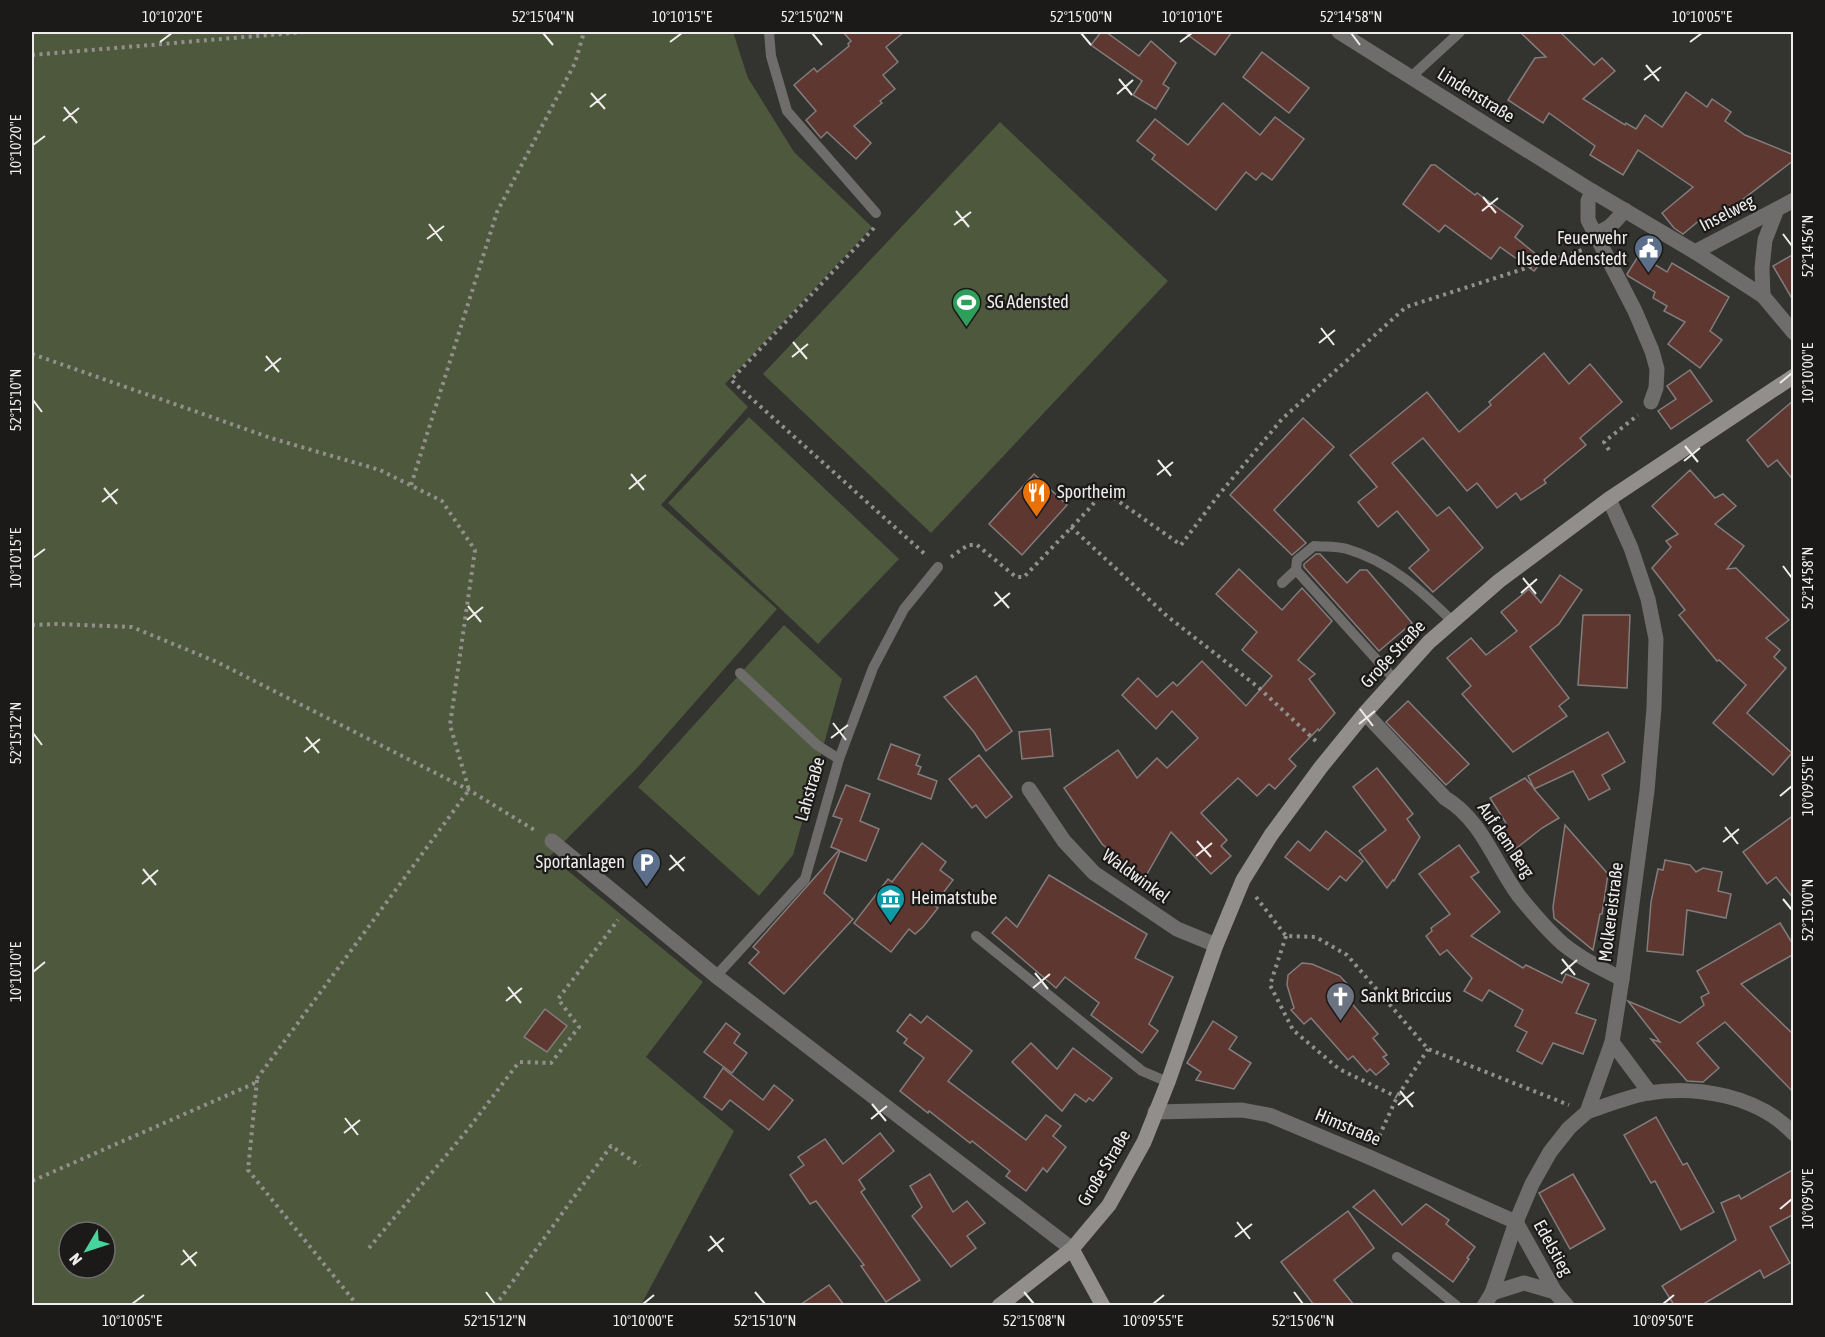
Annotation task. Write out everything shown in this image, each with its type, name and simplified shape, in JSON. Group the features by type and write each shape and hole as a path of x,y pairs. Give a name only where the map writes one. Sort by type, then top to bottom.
{"main road":[{"name":"Große Straße","path":"999,1305 1071,1249 1109,1205 1144,1142 1168,1082 1216,945 1243,880 1271,835 1331,754 1365,713 1452,621 1499,581 1609,499 1794,376"},
{"path":"1071,1249 1103,1305"}],"street":[{"name":"Lindenstraße","path":"1339,32 1763,296 1794,333"},
{"path":"1592,191 1587,212 1597,238 1635,311 1652,351 1657,369 1656,388 1651,402"},
{"name":"Inselweg","path":"1695,252 1794,200"},
{"name":"Inselweg","path":"1763,296 1762,268 1765,240 1777,209"},
{"path":"1597,238 1625,210"},
{"name":"Molkereistraße","path":"1488,1299 1532,1184 1550,1152 1569,1128 1587,1112 1612,1042 1622,979 1647,791 1654,708 1656,639 1648,598 1609,499"},
{"name":"Auf dem Berg","path":"1365,713 1444,798 1459,807 1472,819 1501,869 1534,914 1563,944 1622,979"},
{"name":"Waldwinkel","path":"1029,789 1064,841 1094,873 1177,929 1216,945"},
{"path":"552,841 716,976 1071,1249"},
{"path":"1612,1042 1650,1093"},
{"path":"1587,1112 1622,1099 1650,1093 1697,1091 1732,1098 1753,1106 1769,1114 1794,1134"},
{"name":"Himstraße","path":"1155,1112 1242,1110 1269,1115 1516,1222"},
{"name":"Edelstieg","path":"1516,1222 1556,1292 1567,1305"},
{"name":"Edelstieg","path":"1488,1299 1524,1283 1556,1292"}],"lane":[{"path":"769,32 771,56 787,111 876,213"},
{"path":"1411,77 1460,32"},
{"path":"1282,583 1296,570 1297,560 1314,546 1346,549 1400,575 1429,598 1452,621"},
{"name":"Lahstraße","path":"716,976 805,879 839,759 873,668 904,609 938,567"},
{"path":"1296,570 1395,680"},
{"path":"740,673 817,745 839,759"},
{"path":"976,936 1142,1071 1168,1082"},
{"path":"1397,1257 1457,1305"}],"path":[{"path":"32,55 304,32"},
{"path":"411,485 497,212 575,63 584,32"},
{"path":"876,213 878,224 731,380 938,567 968,545 977,545 1016,577 1024,577 1104,491 1181,545 1217,497 1282,419 1406,307 1562,255 1597,238"},
{"path":"32,354 274,439 380,470 442,501 475,550 450,725 469,790"},
{"path":"1610,450 1604,442 1634,419 1651,402"},
{"path":"1071,527 1167,616 1258,687 1331,754"},
{"path":"32,625 132,627 217,662 469,790 552,841"},
{"path":"32,1181 253,1084 469,790"},
{"path":"1243,880 1286,936"},
{"path":"369,1248 469,1128 519,1062 551,1063 579,1027 558,999 630,905"},
{"path":"1286,936 1316,937 1347,955 1428,1049 1587,1112"},
{"path":"1286,936 1270,985 1293,1030 1339,1069 1397,1097"},
{"path":"1369,1157 1397,1097 1428,1049"},
{"path":"258,1076 248,1170 358,1305"},
{"path":"495,1305 611,1146 640,1166"}],"green space":[{"path":"32,32 733,32 748,78 794,152 872,227 725,384 748,407 661,505 777,609 638,767 550,856 703,982 646,1057 734,1131 641,1305 32,1305"},
{"name":"SG Adensted","path":"1000,122 1168,281 931,533 763,374"},
{"path":"749,417 899,559 818,644 668,503"},
{"path":"784,625 842,679 793,855 759,896 638,787"}],"building":[{"path":"843,32 904,32 886,47 898,62 883,75 895,89 854,126 871,143 856,159 827,132 821,138 806,120 816,111 794,85 814,68 817,72 849,46 851,41"},
{"path":"1101,32 1106,32 1139,56 1151,41 1176,63 1163,84 1169,88 1156,109 1133,95 1142,81 1091,45"},
{"path":"1184,32 1232,32 1215,55"},
{"path":"1520,32 1560,32 1594,65 1602,58 1615,71 1583,99 1625,125 1626,123 1636,129 1645,115 1662,127 1686,92 1707,107 1712,99 1731,112 1725,121 1745,135 1794,155 1794,160 1707,227 1701,219 1683,234 1674,228 1662,213 1693,187 1638,150 1623,175 1590,155 1595,146 1549,113 1543,123 1508,100 1535,58 1546,57"},
{"path":"1262,52 1309,88 1289,113 1243,77"},
{"path":"1223,103 1260,135 1275,117 1304,139 1272,180 1262,173 1256,180 1246,172 1216,210 1152,159 1155,155 1137,141 1155,119 1188,145"},
{"path":"1431,165 1435,165 1475,195 1477,193 1523,226 1515,237 1543,260 1534,271 1500,247 1491,259 1445,225 1439,232 1403,204"},
{"path":"1794,254 1794,302 1773,266"},
{"path":"1639,255 1667,272 1672,263 1729,297 1710,331 1722,340 1700,368 1668,344 1685,322 1664,311 1667,306 1653,298 1655,292 1628,276 1627,274"},
{"path":"1544,353 1569,384 1590,364 1622,402 1580,438 1586,445 1544,480 1546,483 1521,500 1516,493 1497,508 1477,483 1467,491 1423,438 1392,463 1437,516 1449,507 1483,548 1433,592 1409,568 1429,550 1397,511 1378,527 1358,502 1377,487 1350,455 1427,392 1459,432 1491,405 1489,402"},
{"path":"1690,370 1712,401 1671,429 1658,411 1676,399 1667,386"},
{"path":"1794,400 1794,481 1777,460 1768,467 1747,440"},
{"path":"1303,418 1334,447 1274,510 1306,543 1292,555 1230,495"},
{"path":"1690,470 1715,498 1723,494 1736,506 1715,524 1744,546 1727,569 1736,568 1789,620 1766,638 1780,650 1774,657 1786,668 1747,713 1792,753 1773,775 1713,723 1746,685 1719,660 1717,661 1679,615 1685,610 1652,568 1671,547 1666,541 1678,534 1652,506"},
{"path":"1034,474 1067,505 1022,555 989,524"},
{"path":"1316,554 1320,554 1347,583 1360,570 1367,570 1412,623 1379,651 1304,567 1304,564"},
{"path":"1239,569 1282,610 1302,588 1332,621 1298,660 1315,674 1309,679 1335,713 1289,759 1296,766 1275,789 1269,784 1257,796 1238,778 1201,813 1227,840 1221,846 1231,856 1211,874 1171,832 1143,881 1124,870 1125,863 1102,844 1064,788 1118,750 1137,778 1157,758 1167,768 1198,738 1172,711 1156,729 1122,695 1138,678 1157,697 1173,682 1177,686 1202,661 1246,706 1272,676 1242,650 1257,632 1216,594"},
{"path":"1560,575 1582,590 1559,624 1530,647 1569,698 1559,706 1567,716 1513,752 1462,694 1471,686 1447,658 1471,638 1486,655 1517,631 1501,612 1529,589 1541,603"},
{"path":"1583,615 1630,615 1627,688 1578,685"},
{"path":"976,676 1012,731 986,751 974,732 944,697"},
{"path":"1408,701 1469,764 1446,785 1386,722"},
{"path":"1050,729 1053,756 1022,759 1019,732"},
{"path":"1608,732 1625,762 1602,775 1610,789 1589,800 1573,771 1534,789 1559,818 1542,828 1509,854 1493,833 1506,823 1490,798 1525,778 1534,788 1528,776"},
{"path":"891,744 920,755 916,765 921,767 918,774 937,781 931,799 878,779"},
{"path":"979,755 1012,797 986,818 976,805 972,808 949,779"},
{"path":"1377,768 1413,814 1407,819 1420,837 1394,881 1387,888 1359,851 1386,830 1353,787"},
{"path":"846,785 870,794 860,821 879,829 866,861 840,851 824,893 853,919 784,994 749,963 759,952 753,947 839,850 831,847 842,819 833,816"},
{"path":"1794,815 1794,899 1776,877 1767,884 1743,852"},
{"path":"1565,825 1608,874 1602,914 1600,914 1593,950 1554,918 1553,907"},
{"path":"1326,831 1363,861 1346,881 1340,876 1328,890 1285,857 1298,841 1310,851"},
{"path":"922,843 946,862 940,870 953,880 934,905 938,908 923,927 915,934 909,929 891,952 854,923 888,879 892,882"},
{"path":"1459,845 1479,872 1471,877 1500,912 1471,936 1523,968 1526,965 1562,983 1566,974 1589,984 1576,1013 1596,1020 1583,1054 1553,1043 1542,1064 1517,1051 1527,1032 1515,1026 1523,1010 1489,990 1482,1001 1464,991 1472,978 1447,950 1440,955 1426,936 1432,931 1431,928 1450,914 1419,874"},
{"path":"1665,860 1690,865 1696,872 1703,868 1722,872 1718,891 1731,894 1726,918 1687,910 1683,955 1647,951 1651,902 1658,869 1663,870"},
{"path":"1049,875 1147,934 1135,958 1173,977 1149,1024 1158,1031 1142,1053 1091,1015 1099,1003 1065,977 1056,988 992,933 1006,917 1017,927"},
{"path":"1780,923 1794,946 1794,954 1741,984 1794,1035 1794,1093 1725,1022 1697,1043 1719,1068 1703,1082 1687,1081 1651,1039 1660,1042 1628,1001 1680,1023 1704,1005 1701,997 1709,993 1697,971"},
{"name":"Sankt Briccius","path":"1302,963 1312,964 1340,976 1348,985 1341,991 1378,1034 1373,1038 1387,1055 1383,1057 1389,1064 1376,1075 1370,1069 1367,1072 1353,1056 1348,1060 1311,1018 1304,1024 1291,1010 1294,1008 1287,985 1288,975"},
{"path":"545,1009 567,1026 547,1052 524,1037"},
{"path":"910,1014 921,1023 927,1016 972,1051 948,1081 1026,1140 1046,1115 1061,1126 1053,1136 1066,1147 1047,1172 1043,1168 1026,1191 1006,1176 1010,1171 972,1141 970,1143 900,1091 924,1058 904,1043 907,1039 897,1031"},
{"path":"1213,1021 1237,1037 1229,1049 1251,1063 1234,1089 1196,1080 1201,1072 1187,1063"},
{"path":"726,1023 740,1034 734,1043 747,1053 732,1073 704,1052"},
{"path":"1031,1043 1057,1069 1073,1048 1112,1078 1093,1101 1089,1098 1086,1102 1075,1094 1062,1111 1012,1062"},
{"path":"723,1068 763,1100 774,1085 793,1100 769,1130 730,1100 722,1110 704,1097"},
{"path":"1656,1117 1683,1165 1687,1163 1714,1212 1681,1230 1655,1181 1651,1183 1624,1135"},
{"path":"880,1133 894,1151 859,1180 865,1189 861,1192 920,1280 886,1302 861,1266 864,1265 816,1201 810,1204 790,1175 804,1165 798,1157 825,1139 843,1164"},
{"path":"1794,1169 1794,1214 1770,1227 1790,1263 1764,1278 1760,1270 1702,1305 1674,1305 1662,1286 1736,1240 1721,1203 1739,1195 1741,1199"},
{"path":"930,1174 953,1212 967,1201 985,1223 967,1236 976,1248 951,1267 912,1216 922,1207 910,1186"},
{"path":"1573,1174 1605,1229 1570,1249 1539,1193"},
{"path":"1374,1190 1402,1225 1426,1204 1449,1220 1446,1224 1475,1247 1453,1282 1353,1207"},
{"path":"1348,1211 1374,1248 1334,1280 1354,1305 1314,1305 1281,1262"},
{"path":"829,1285 844,1305 800,1305"}],"place":[{"name":"Feuerwehr Ilsede Adenstedt","path":"1648,274"},
{"name":"SG Adensted","path":"966,328"},
{"name":"Sportheim","path":"1036,518"},
{"name":"Sportanlagen","path":"646,888"},
{"name":"Heimatstube","path":"890,924"},
{"name":"Sankt Briccius","path":"1340,1022"}]}
